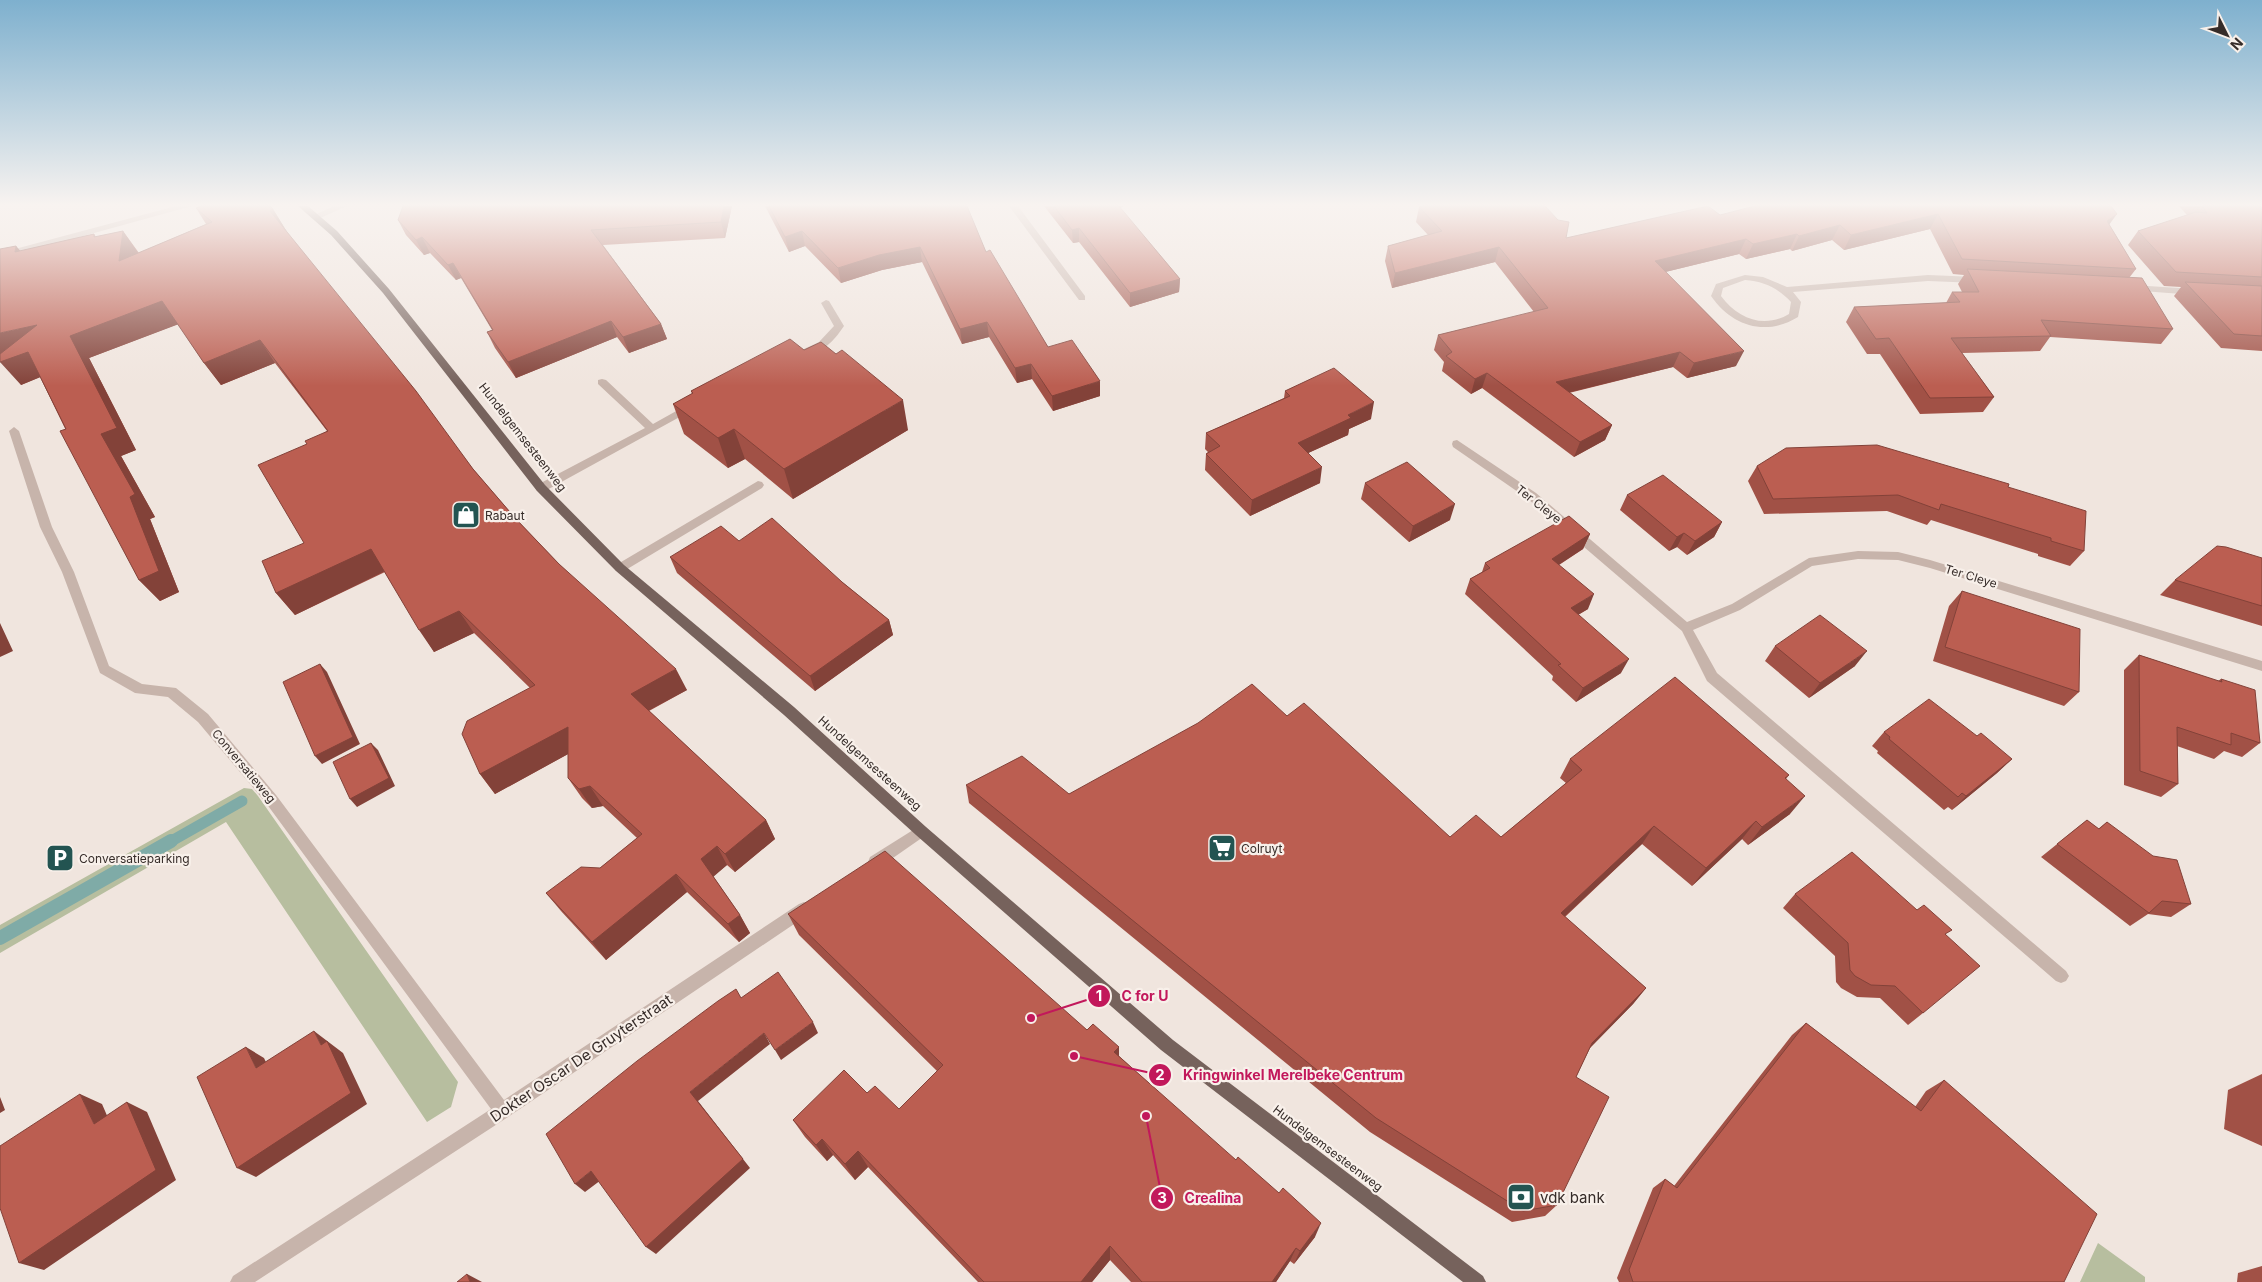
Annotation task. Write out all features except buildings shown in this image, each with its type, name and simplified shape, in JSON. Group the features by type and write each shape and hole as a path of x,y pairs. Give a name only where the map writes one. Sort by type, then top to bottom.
{"main road":[{"name":"Hundelgemsesteenweg","path":"363,266 386,291 541,488 620,568 789,712 920,831 1167,1045 1477,1282"}],"street":[{"path":"1058,266 1082,298"},
{"path":"1785,290 1796,302 1794,315 1778,324 1757,324 1738,318 1723,307 1716,296 1719,286 1734,278 1752,277 1769,281 1785,290 1928,278 1984,280"},
{"path":"2120,287 2208,292"},
{"path":"797,356 826,347 839,326 826,303"},
{"path":"602,382 652,429"},
{"path":"541,488 703,402"},
{"name":"Conversatieweg","path":"14,431 46,527 68,572 104,669 140,688 170,692 203,718 271,799 502,1111"},
{"name":"Ter Cleye","path":"1456,444 1532,496 1686,628 1712,677 2061,976"},
{"path":"620,568 758,486"},
{"name":"Ter Cleye","path":"1686,628 1736,607 1809,562 1858,555 1898,556 1930,564 2262,666"},
{"path":"863,869 920,831"},
{"name":"Dokter Oscar De Gruyterstraat","path":"238,1282 502,1111 814,902"}],"green space":[{"path":"244,788 252,789 258,796 458,1082 451,1107 427,1122 226,822 0,953 0,925"},
{"path":"2098,1243 2145,1277 2145,1282 2080,1282"}],"waterway":[{"path":"168,843 242,801"},
{"path":"0,938 171,841"}],"place":[{"name":"Rabaut","path":"466,515"},
{"name":"Colruyt","path":"1222,848"},
{"name":"Conversatieparking","path":"60,858"},
{"name":"C for U","path":"1031,1018"},
{"name":"Kringwinkel Merelbeke Centrum","path":"1074,1056"},
{"name":"Crealina","path":"1146,1116"},
{"name":"vdk bank","path":"1521,1197"}]}
